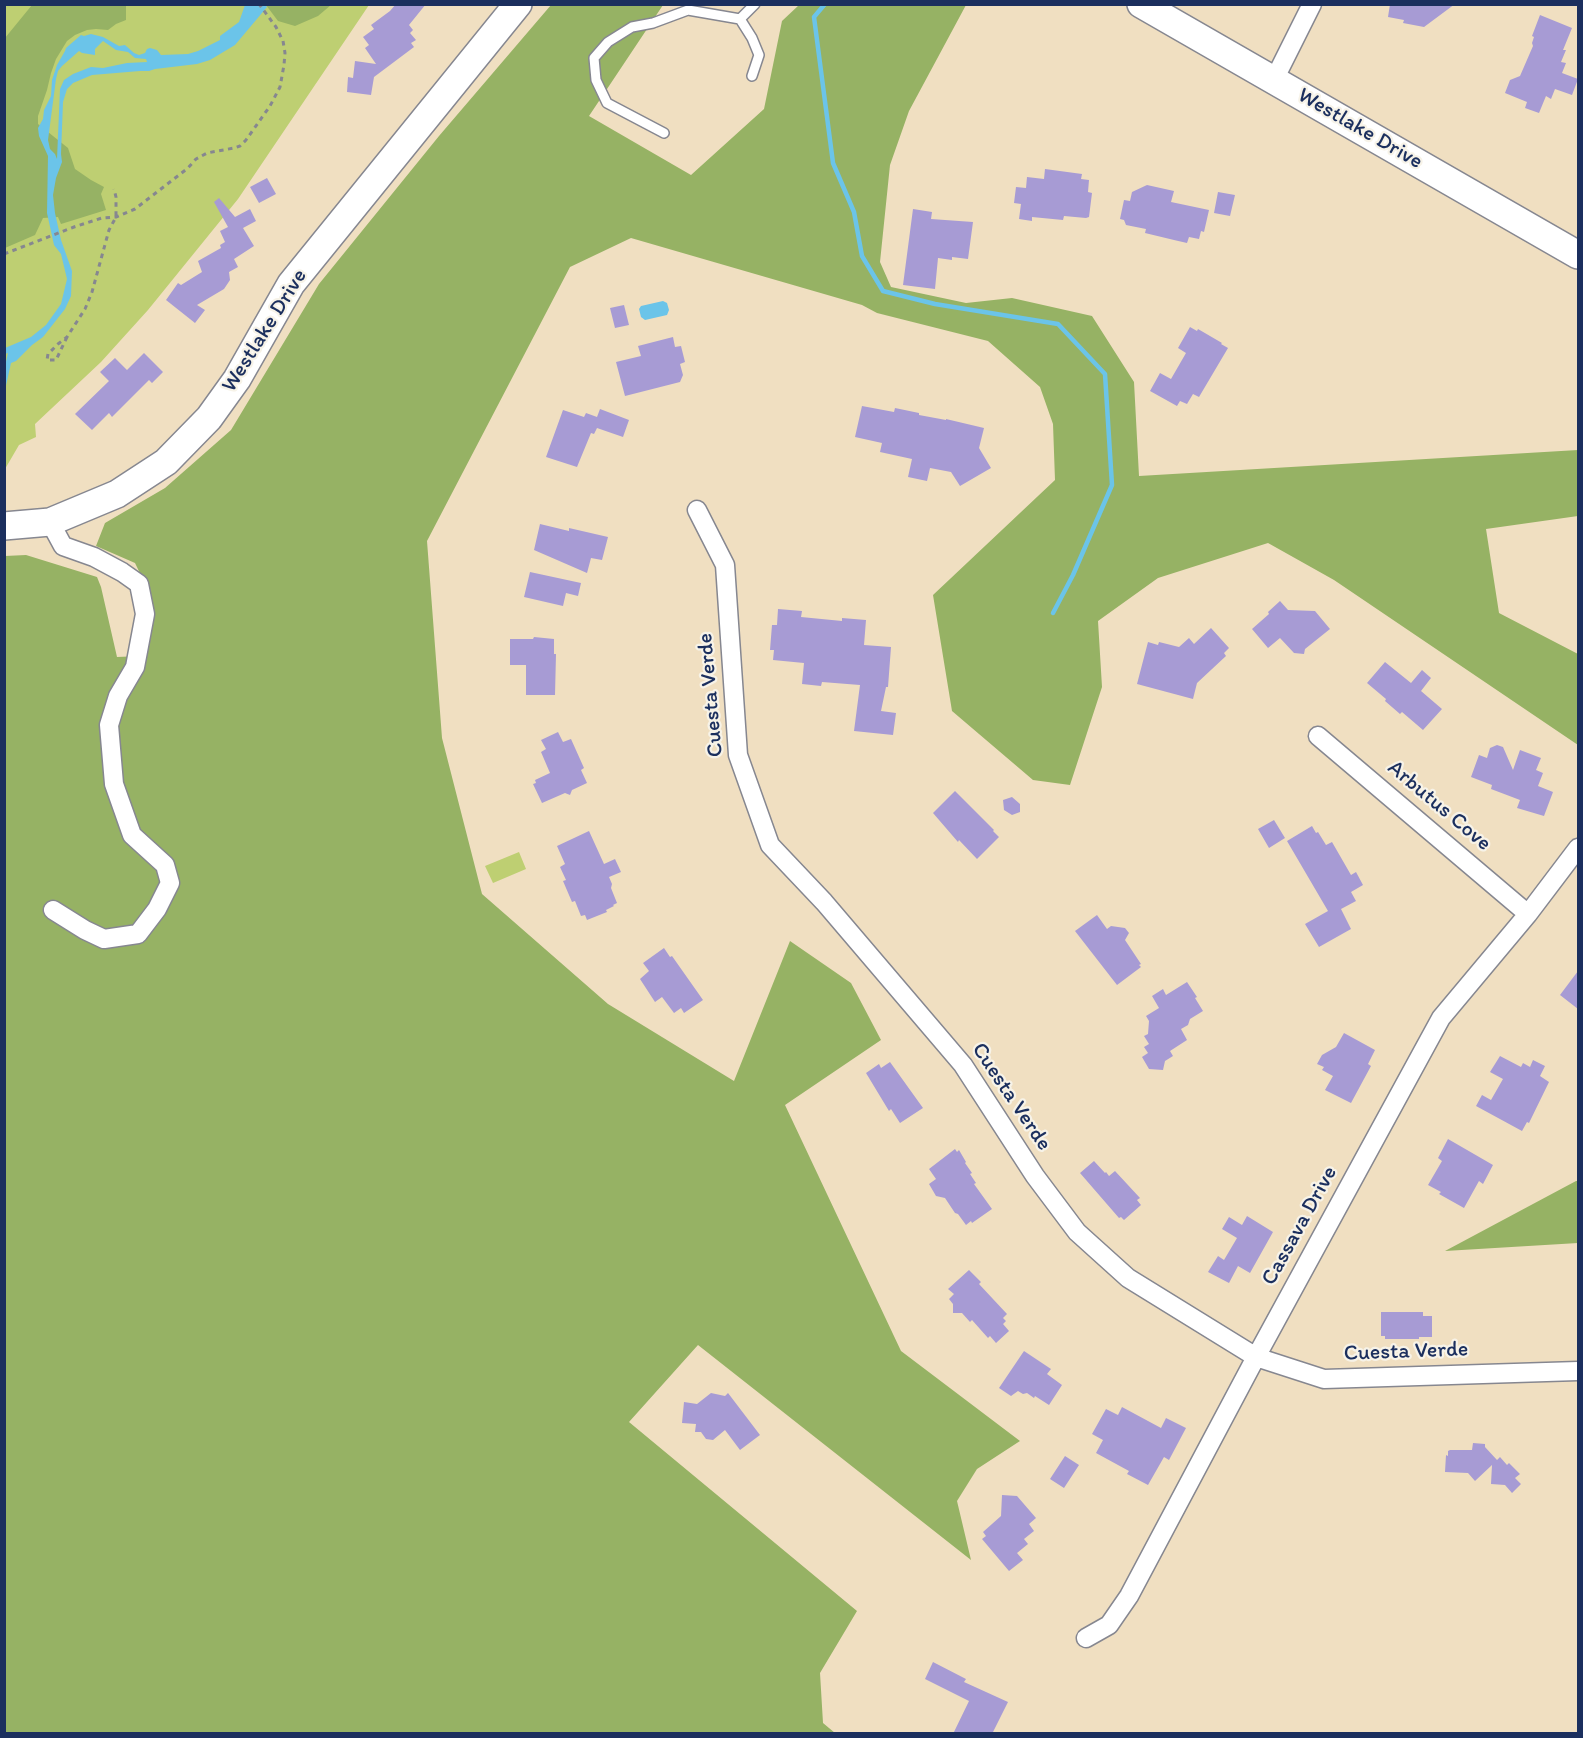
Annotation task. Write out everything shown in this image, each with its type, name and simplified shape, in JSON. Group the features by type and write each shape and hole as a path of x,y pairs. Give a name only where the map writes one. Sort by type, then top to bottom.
{"street":[{"name":"Westlake Drive","path":"4,526 50,522 117,494 166,462 209,418 237,379 291,284 518,4"},
{"name":"Westlake Drive","path":"1141,4 1578,255"},
{"path":"1274,80 1312,4"},
{"name":"Cuesta Verde","path":"697,510 725,565 738,755 770,845 824,902 963,1065 1035,1176 1077,1233 1128,1278 1256,1357 1324,1379 1578,1371"},
{"path":"50,522 63,546 94,557 139,584 145,614 135,667 118,696 109,725 114,784 132,835 165,865 170,883 157,909 138,934 104,939 53,910"},
{"name":"Arbutus Cove","path":"1318,736 1528,914"},
{"name":"Cassava Drive","path":"1086,1638 1109,1625 1129,1596 1441,1018 1528,914 1578,848"}],"lane":[{"path":"740,18 754,4"},
{"path":"664,133 607,103 596,80 594,58 608,42 632,27 652,23 688,10 740,18"},
{"path":"740,18 759,55 752,76"}],"path":[{"path":"4,254 74,227 102,218 116,217 135,209 188,168 196,159 207,153 240,146 260,122 280,87 284,65 283,41 259,4"},
{"path":"68,337 48,354 47,360 56,360 92,292 116,217 114,189"}],"green space":[{"path":"5,5 369,5 238,199 148,310 101,362 35,424 36,437 19,445 5,469"},
{"path":"32,5 126,5 126,20 108,30 87,30 67,41 56,59 38,116 38,124 68,148 75,169 104,187 101,194 106,210 61,224 58,217 43,218 35,235 5,248 5,38"},
{"path":"266,5 331,5 318,16 295,26 278,21"},
{"path":"551,5 663,5 589,116 691,175 764,109 782,21 799,5 966,5 909,111 890,165 880,262 891,287 966,303 1012,298 1092,316 1134,382 1139,476 1578,450 1578,516 1486,529 1499,613 1578,654 1578,745 1334,580 1268,543 1158,578 1098,621 1102,687 1070,785 1033,780 952,711 933,595 1055,480 1053,424 1040,387 988,341 877,313 862,305 631,238 570,267 427,541 442,738 482,894 608,1004 734,1081 790,941 851,983 881,1040 785,1105 901,1351 1020,1441 977,1469 957,1501 971,1560 698,1345 629,1422 857,1611 820,1673 823,1723 835,1733 5,1734 5,556 26,555 97,577 117,657 141,656 148,590 135,563 96,546 105,523 165,488 231,430 319,284 439,136"},
{"path":"519,852 526,869 493,883 485,866"},
{"path":"1578,1181 1578,1243 1445,1251"}],"water":[{"path":"245,5 265,5 267,7 235,45 210,60 149,71 92,75 73,83 67,89 63,102 62,162 53,195 61,240 72,271 71,296 65,309 43,337 11,363 5,390 5,366 8,353 5,354 5,348 31,337 46,325 61,304 67,279 61,254 54,245 47,213 48,156 38,128 51,96 52,80 57,65 66,48 81,35 91,34 103,37 119,46 125,45 139,55 150,48 157,50 161,55 188,54 220,40 220,36 239,22","holes":["103,41 116,50 128,52 135,58 146,59 147,62 103,68 91,67 64,80 60,89 57,159 50,149 48,140 58,71 79,51 95,55 95,49"]},
{"path":"663,301 667,303 669,310 667,315 645,320 641,317 639,309 641,306"}],"building":[{"path":"396,4 426,4 409,25 413,30 410,33 416,40 411,43 414,47 374,77 371,95 347,92 348,77 353,78 355,61 376,64 365,48 369,45 363,37 374,29 371,25"},
{"path":"1390,4 1455,4 1424,27 1388,17"},
{"path":"1540,15 1572,28 1563,50 1566,50 1561,62 1566,63 1562,73 1578,79 1572,95 1555,89 1551,99 1546,96 1539,113 1525,108 1527,102 1505,93 1510,80 1520,76 1533,46 1534,37 1532,36"},
{"path":"1045,169 1082,174 1081,179 1089,180 1088,192 1092,193 1089,217 1064,216 1063,220 1032,217 1032,221 1019,219 1021,204 1014,203 1016,187 1026,188 1027,177 1044,179"},
{"path":"267,178 276,194 259,203 250,187"},
{"path":"1147,185 1174,191 1171,202 1209,210 1204,232 1201,231 1199,239 1189,237 1187,243 1145,233 1146,229 1126,225 1124,220 1120,219 1124,200 1130,201 1132,192"},
{"path":"1218,192 1235,195 1230,216 1214,213"},
{"path":"219,198 235,217 250,209 256,221 243,228 254,246 234,259 238,267 229,272 230,280 224,289 197,305 205,310 195,323 166,300 178,283 181,285 202,272 198,261 221,248 220,245 225,242 220,231 228,227 214,202"},
{"path":"913,209 932,212 931,219 973,222 968,259 938,258 935,289 903,285"},
{"path":"624,305 629,325 615,328 610,308"},
{"path":"1190,327 1197,331 1198,329 1228,348 1199,397 1193,394 1187,404 1180,401 1177,406 1150,391 1160,373 1171,379 1186,353 1178,348"},
{"path":"673,337 675,347 681,346 685,362 680,364 683,375 680,382 625,396 616,362 641,356 638,346"},
{"path":"144,353 163,372 152,383 149,380 112,417 109,413 92,430 75,414 109,381 100,372 115,358 127,370"},
{"path":"862,406 894,412 895,408 984,428 979,448 991,468 960,486 951,472 930,468 927,481 908,477 912,459 880,452 882,443 855,437"},
{"path":"600,409 629,420 623,437 597,428 594,434 591,433 577,467 546,457 563,410 584,417 586,413 597,417"},
{"path":"540,524 608,537 602,560 591,558 587,573 534,550"},
{"path":"530,572 581,583 578,596 566,593 563,606 524,597"},
{"path":"1280,601 1288,610 1315,611 1330,629 1305,649 1304,654 1294,653 1280,638 1268,648 1252,629"},
{"path":"778,609 802,611 801,617 842,621 842,618 866,620 864,645 891,647 888,687 886,687 881,711 896,713 893,735 854,731 860,685 822,682 821,686 802,684 804,663 773,660 774,650 770,650 772,625 777,625"},
{"path":"1211,628 1229,648 1224,653 1226,656 1197,683 1193,699 1137,684 1148,642 1179,647 1189,638 1194,644"},
{"path":"534,637 554,639 555,695 526,695 526,665 510,665 510,639 533,639"},
{"path":"1385,662 1411,683 1422,670 1431,678 1421,691 1442,709 1423,730 1402,712 1400,714 1367,683"},
{"path":"558,732 563,742 571,739 584,768 581,770 587,783 572,790 570,795 565,793 542,803 533,784 536,783 535,780 550,773 541,752 546,749 541,740"},
{"path":"1497,745 1503,747 1513,770 1520,750 1541,758 1536,770 1543,773 1538,786 1553,792 1544,816 1517,808 1520,800 1491,789 1492,785 1471,777 1479,755 1487,758 1490,748"},
{"path":"955,791 999,837 977,859 959,840 958,842 933,813"},
{"path":"1012,797 1020,804 1020,812 1012,815 1004,810 1003,800"},
{"path":"1274,820 1285,838 1269,848 1258,829"},
{"path":"1312,826 1326,845 1332,842 1351,875 1356,872 1363,885 1351,892 1356,901 1341,909 1351,929 1319,947 1305,924 1328,911 1287,841"},
{"path":"589,831 604,864 615,859 621,872 609,877 617,903 606,910 607,912 587,920 585,915 581,916 575,901 572,902 563,881 566,880 560,867 565,864 557,846"},
{"path":"1097,915 1107,929 1111,926 1125,928 1129,933 1125,940 1141,964 1139,965 1141,967 1117,985 1075,931"},
{"path":"664,948 703,1000 684,1013 681,1008 674,1013 662,997 655,1002 640,979 649,971 643,963"},
{"path":"1578,971 1578,1009 1560,995"},
{"path":"1187,982 1203,1011 1190,1019 1188,1025 1181,1029 1187,1040 1170,1051 1173,1056 1165,1061 1163,1070 1149,1069 1142,1057 1148,1053 1144,1047 1149,1044 1144,1036 1148,1034 1149,1021 1146,1016 1159,1008 1152,996 1163,989 1166,995"},
{"path":"1344,1033 1375,1050 1368,1064 1371,1066 1351,1103 1325,1090 1333,1076 1317,1064 1322,1055 1336,1047"},
{"path":"1500,1056 1521,1067 1523,1063 1530,1067 1533,1060 1545,1066 1540,1076 1549,1082 1529,1123 1527,1122 1522,1131 1476,1106 1482,1095 1491,1100 1503,1079 1490,1072"},
{"path":"890,1062 923,1108 900,1123 891,1109 889,1111 866,1073 879,1064 881,1068"},
{"path":"1448,1139 1493,1165 1483,1184 1479,1181 1464,1208 1428,1185 1442,1161 1438,1158"},
{"path":"955,1149 957,1152 959,1150 972,1173 970,1174 976,1183 974,1184 992,1209 966,1225 945,1198 936,1196 929,1184 936,1179 929,1169"},
{"path":"1094,1161 1109,1176 1115,1171 1140,1198 1137,1200 1141,1205 1124,1220 1119,1218 1080,1173"},
{"path":"1247,1216 1273,1232 1250,1273 1238,1266 1229,1283 1208,1272 1218,1256 1224,1260 1237,1238 1222,1229 1229,1217 1242,1225"},
{"path":"969,1270 1007,1314 1003,1318 1006,1321 1003,1324 1009,1331 996,1343 962,1313 953,1313 953,1304 949,1299 954,1294 948,1289"},
{"path":"1381,1312 1423,1312 1423,1316 1432,1316 1432,1337 1385,1339 1385,1336 1381,1336"},
{"path":"1024,1351 1051,1369 1047,1374 1062,1385 1049,1405 1027,1393 1023,1394 1018,1391 1011,1396 999,1388"},
{"path":"711,1393 725,1396 728,1393 760,1435 740,1450 725,1430 713,1440 706,1439 701,1432 695,1432 696,1424 682,1423 684,1402 697,1404"},
{"path":"1122,1407 1161,1428 1166,1418 1186,1428 1169,1460 1164,1457 1148,1485 1127,1474 1129,1471 1096,1453 1103,1440 1092,1434 1106,1409 1118,1415"},
{"path":"1473,1443 1485,1444 1497,1460 1500,1457 1520,1474 1515,1478 1521,1484 1512,1493 1505,1485 1491,1484 1492,1465 1475,1481 1468,1473 1445,1472 1448,1451 1472,1450"},
{"path":"1065,1456 1079,1465 1064,1488 1050,1479"},
{"path":"1002,1495 1017,1496 1036,1518 1029,1524 1034,1531 1024,1539 1028,1544 1017,1553 1023,1560 1009,1571 982,1539 986,1536 983,1532 1001,1516"},
{"path":"933,1662 966,1679 964,1682 1008,1702 992,1734 953,1734 969,1701 925,1679"}],"waterway":[{"path":"825,4 814,17 833,163 854,212 862,256 883,291 935,304 1058,324 1105,374 1112,485 1073,575 1053,613"}]}
